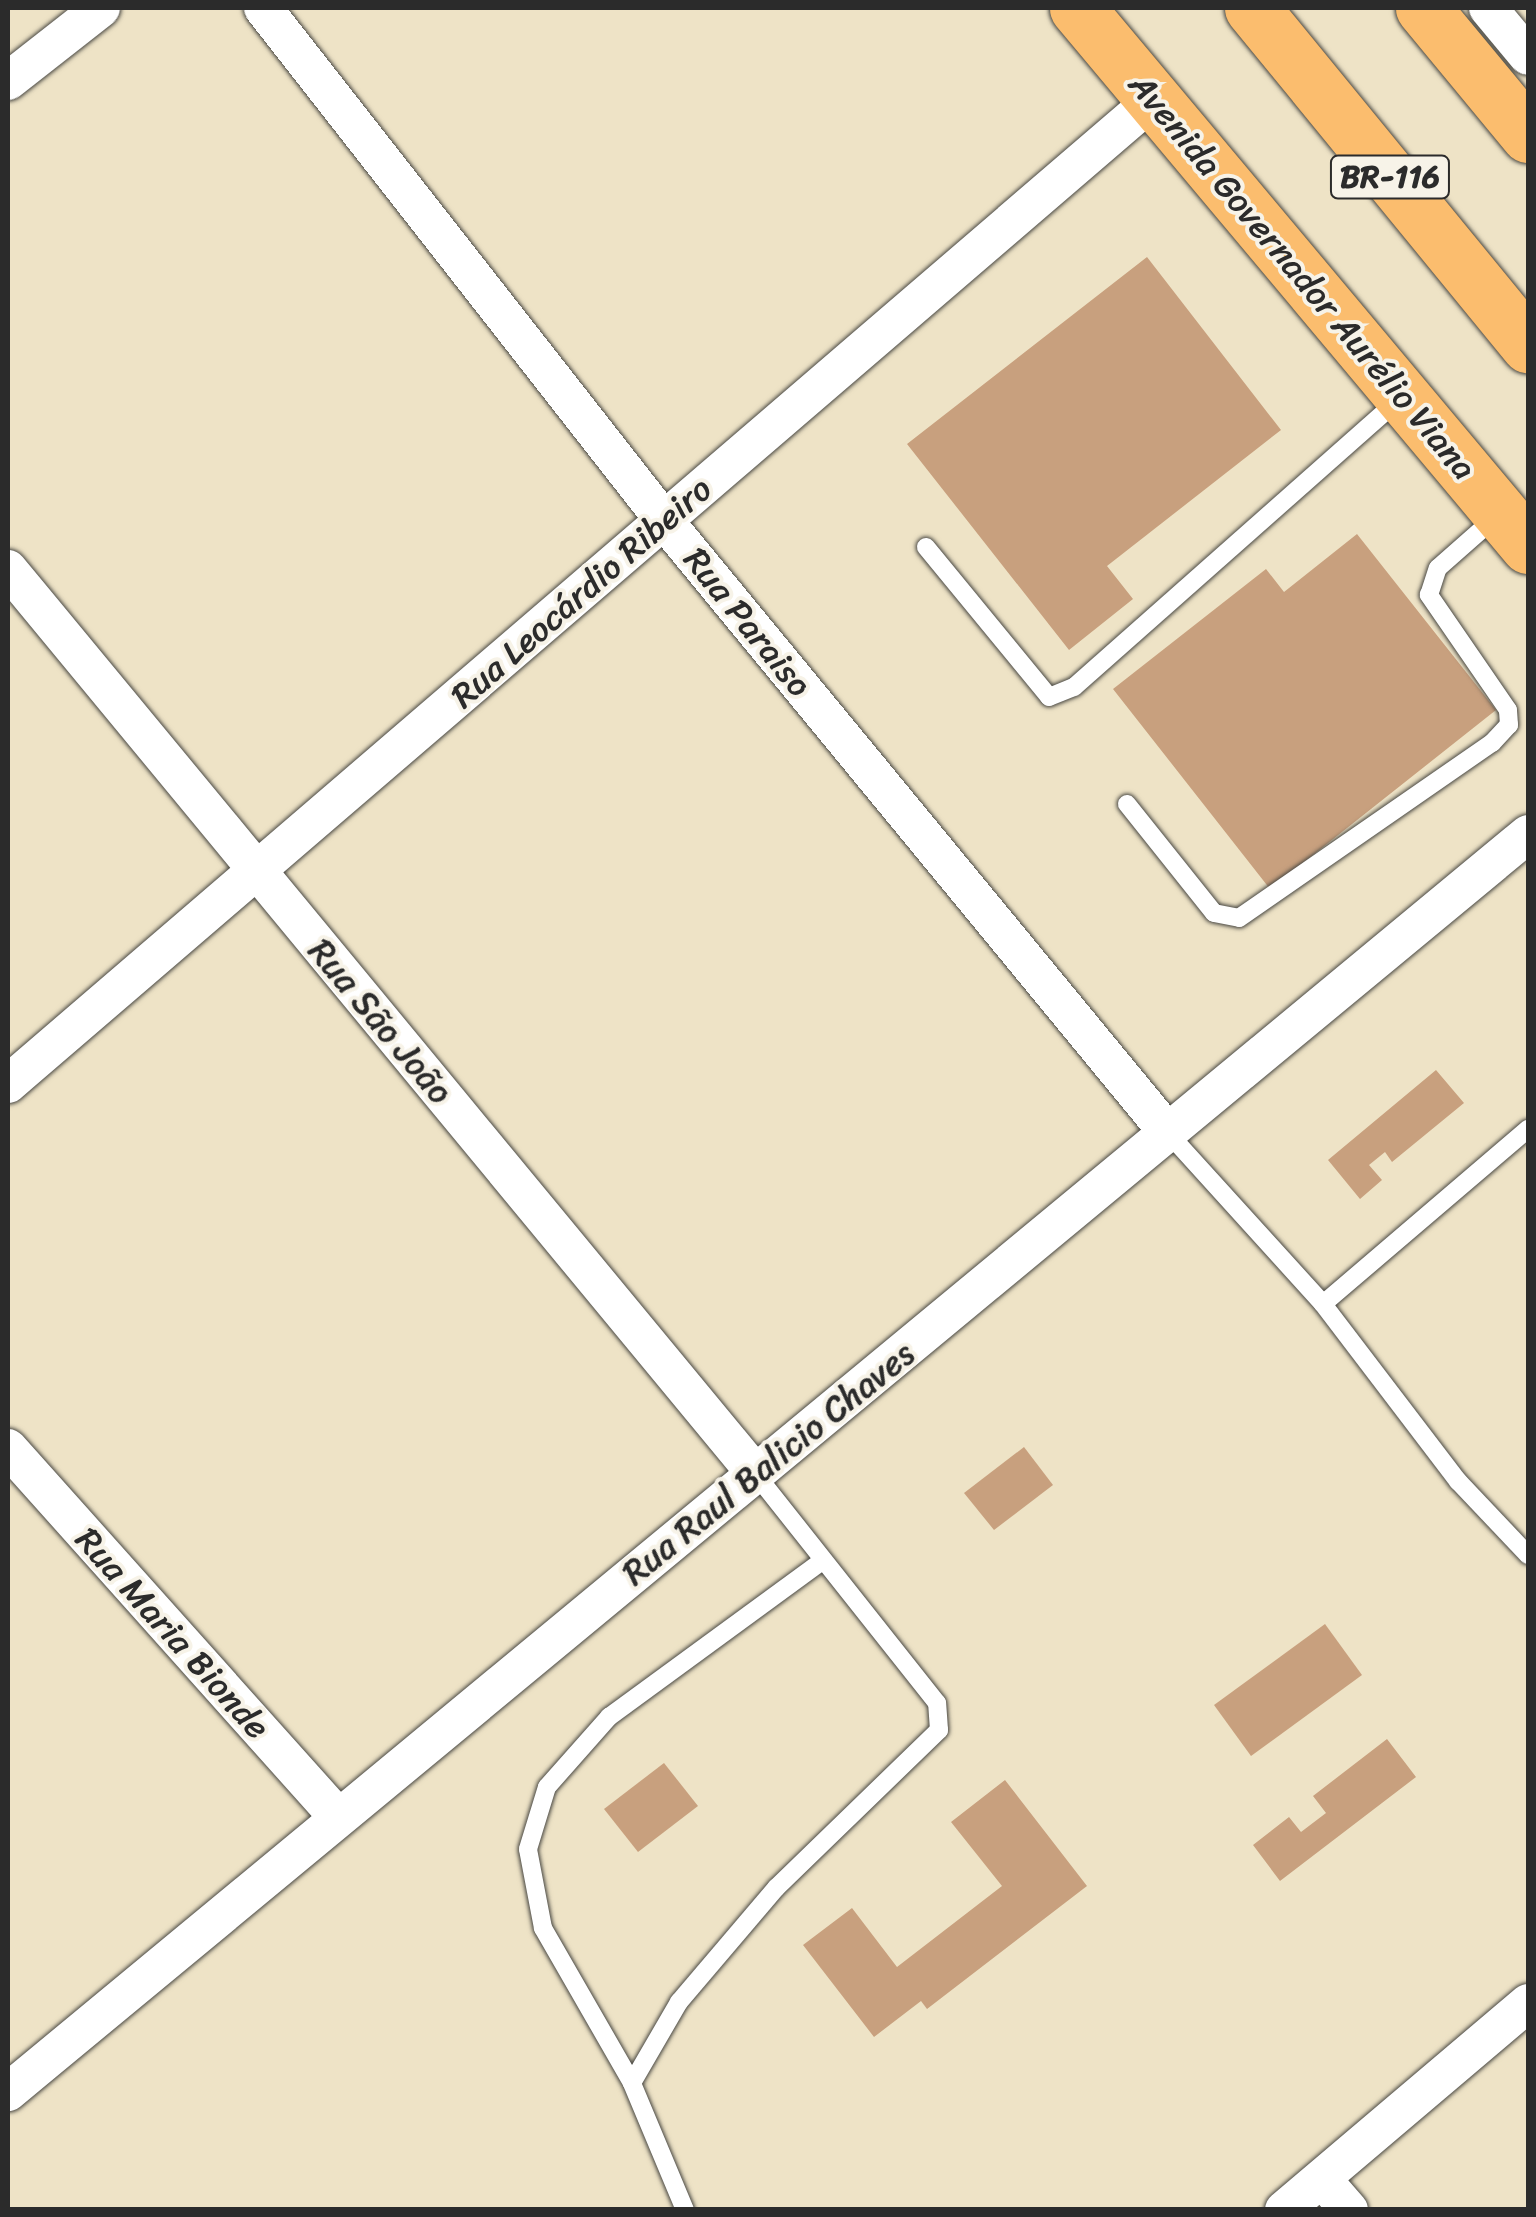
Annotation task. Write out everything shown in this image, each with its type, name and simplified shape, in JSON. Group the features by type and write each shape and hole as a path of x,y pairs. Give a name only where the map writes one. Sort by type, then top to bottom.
{"main road":[{"name":"Avenida Governador Aurélio Viana","path":"1077,8 1515,529"},
{"name":"BR-116","path":"1252,8 1528,346"},
{"path":"1423,8 1528,135"}],"street":[{"path":"8,81 101,8"},
{"name":"Rua Paraiso","path":"263,8 663,519 1169,1134"},
{"path":"1488,8 1528,56"},
{"name":"Rua Leocárdio Ribeiro","path":"8,1084 259,873 663,519 1154,100"},
{"name":"Rua São João","path":"8,570 755,1473"},
{"name":"Rua Raul Balicio Chaves","path":"8,2092 1528,834"},
{"name":"Rua Maria Bionde","path":"8,1448 338,1818"},
{"path":"1284,2210 1528,2003"},
{"path":"1322,2178 1349,2210"}],"lane":[{"path":"926,547 1049,697 1074,687 1404,395"},
{"path":"1127,804 1214,913 1239,918 1492,742 1508,725 1508,710 1428,596 1429,580 1515,529"},
{"path":"1323,1304 1528,1129"},
{"path":"1169,1134 1323,1304 1458,1481 1528,1555"},
{"path":"632,2083 680,2002 776,1888 939,1730 937,1703 755,1473"},
{"path":"685,2210 632,2083 543,1928 528,1850 547,1787 608,1717 822,1560"}],"building":[{"path":"1147,257 1281,430 1107,566 1133,599 1069,650 907,444"},
{"path":"1357,534 1496,710 1270,889 1113,689 1266,569 1284,592"},
{"path":"1436,1070 1464,1103 1392,1162 1385,1152 1369,1165 1382,1180 1360,1199 1328,1160"},
{"path":"1024,1447 1053,1485 994,1530 964,1493"},
{"path":"1325,1624 1362,1675 1251,1756 1214,1705"},
{"path":"1387,1739 1416,1777 1280,1881 1253,1845 1289,1817 1301,1832 1326,1813 1313,1796"},
{"path":"664,1763 698,1806 638,1852 604,1809"},
{"path":"1005,1780 1087,1886 927,2009 921,2001 874,2037 803,1945 852,1908 897,1967 1002,1886 951,1822"}]}
